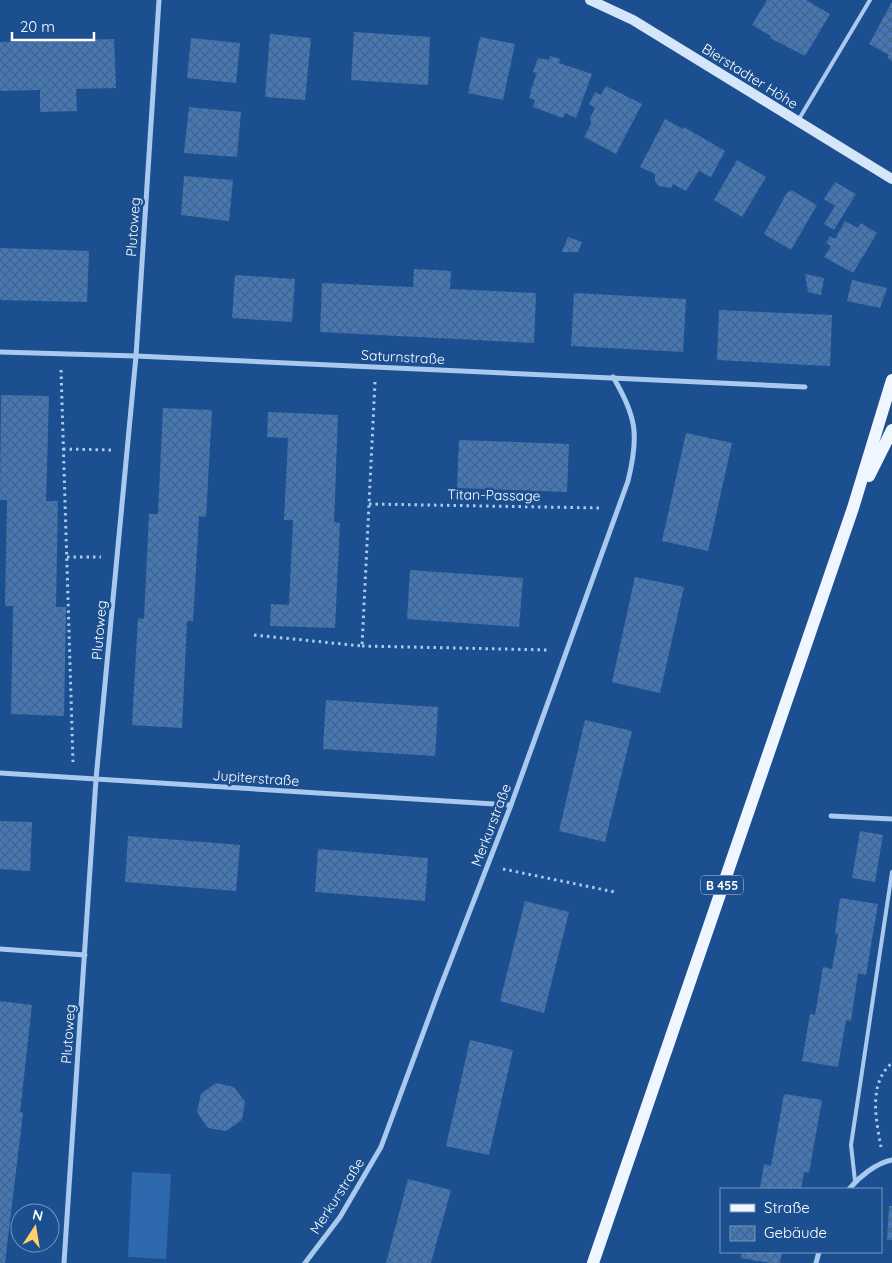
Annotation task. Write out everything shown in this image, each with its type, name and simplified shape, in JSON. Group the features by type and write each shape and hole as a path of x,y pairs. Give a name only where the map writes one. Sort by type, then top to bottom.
{"main road":[{"name":"Bierstadter Höhe","path":"590,0 633,20 892,179"},
{"path":"880,171 892,170"},
{"name":"B 455","path":"593,1263 853,508 892,380"},
{"name":"B 455","path":"853,508 892,430"}],"street":[{"name":"Plutoweg","path":"64,1263 96,779 136,356 159,0"},
{"name":"Saturnstraße","path":"0,352 136,356 613,377 805,388"},
{"name":"Merkurstraße","path":"305,1263 340,1217 381,1148 438,993 511,805 619,509 628,481 636,438 625,397 613,377"},
{"name":"Jupiterstraße","path":"0,773 511,805"},
{"path":"830,816 892,819"},
{"path":"0,949 85,955"},
{"path":"850,1188 856,1181 884,1162 892,1160"}],"lane":[{"path":"797,121 870,0"},
{"path":"856,1181 851,1145 892,872"}],"path":[{"path":"60,354 74,777"},
{"path":"362,646 376,367"},
{"path":"63,449 127,451"},
{"name":"Titan-Passage","path":"369,504 619,509"},
{"path":"66,557 117,557"},
{"path":"254,636 362,646 567,650"},
{"path":"488,866 615,892"},
{"path":"884,1162 875,1112 879,1082 885,1069 892,1064"}],"shaded area":[{"path":"132,1172 171,1174 166,1259 128,1257"}],"building":[{"path":"767,0 806,0 830,14 805,56 770,38 771,36 752,25"},
{"path":"892,2 892,61 887,58 889,55 869,44"},
{"path":"354,32 430,37 428,85 351,80"},
{"path":"270,34 311,38 305,100 265,97"},
{"path":"480,37 515,44 503,100 468,93"},
{"path":"191,38 240,43 236,83 187,78"},
{"path":"114,39 116,88 76,89 77,111 40,112 40,90 0,91 0,42"},
{"path":"550,56 560,59 559,63 592,74 576,118 565,113 563,118 533,107 535,100 529,98 537,73 533,72 538,58 549,60"},
{"path":"606,86 642,104 616,154 584,137 591,124 590,118 595,108 589,104 595,92 601,95"},
{"path":"189,107 241,112 237,157 184,153"},
{"path":"665,119 683,129 684,127 725,151 711,177 699,171 686,191 673,184 671,188 659,186 655,181 655,174 640,167"},
{"path":"737,160 766,177 742,217 714,200"},
{"path":"184,176 233,180 229,221 181,215"},
{"path":"835,182 856,194 834,230 824,224 835,206 824,199"},
{"path":"791,190 817,205 791,250 764,234 788,191 790,192"},
{"path":"845,221 858,228 861,223 877,233 853,273 824,257 831,246 826,243 830,236 835,239"},
{"path":"568,237 582,242 578,252 562,252"},
{"path":"0,248 89,251 87,302 0,300"},
{"path":"414,269 451,271 450,289 536,293 534,343 320,332 322,283 413,287"},
{"path":"805,274 824,278 821,295 808,292"},
{"path":"235,275 295,279 292,322 232,318"},
{"path":"852,280 887,288 880,308 847,301"},
{"path":"574,293 686,299 683,352 571,346"},
{"path":"719,310 832,315 830,366 717,360"},
{"path":"1,395 49,396 46,501 58,501 56,607 66,607 64,716 11,714 13,606 5,606 7,500 0,500"},
{"path":"163,408 212,410 206,517 199,516 193,621 187,621 182,728 132,725 138,618 144,619 149,514 158,514"},
{"path":"268,412 338,415 334,522 340,523 335,628 270,626 271,604 289,605 293,520 284,520 288,438 267,437"},
{"path":"686,433 732,443 708,551 662,541"},
{"path":"459,440 569,444 567,492 457,488"},
{"path":"410,570 523,578 519,627 407,619"},
{"path":"635,577 684,587 660,693 612,682"},
{"path":"326,700 438,707 435,756 323,749"},
{"path":"585,720 632,731 605,842 559,831"},
{"path":"0,821 32,822 30,871 0,869"},
{"path":"860,831 883,835 875,882 852,878"},
{"path":"128,836 240,845 236,891 125,882"},
{"path":"318,849 428,858 425,901 315,892"},
{"path":"840,898 878,904 866,975 858,973 851,1021 846,1020 838,1067 802,1061 810,1014 815,1015 823,967 832,969 838,934 835,933"},
{"path":"525,901 569,912 544,1013 500,1001"},
{"path":"0,1001 32,1005 20,1112 23,1113 12,1203 10,1203 10,1221 5,1263 0,1263"},
{"path":"470,1040 513,1050 489,1155 446,1146"},
{"path":"216,1083 234,1087 245,1102 242,1120 226,1131 208,1128 197,1112 201,1094"},
{"path":"784,1094 822,1100 809,1173 804,1172 801,1188 760,1188 764,1164 771,1166"},
{"path":"408,1179 451,1190 431,1263 386,1263"},
{"path":"889,1206 892,1206 892,1240 887,1240"},
{"path":"742,1253 782,1253 780,1263 741,1258"}]}
